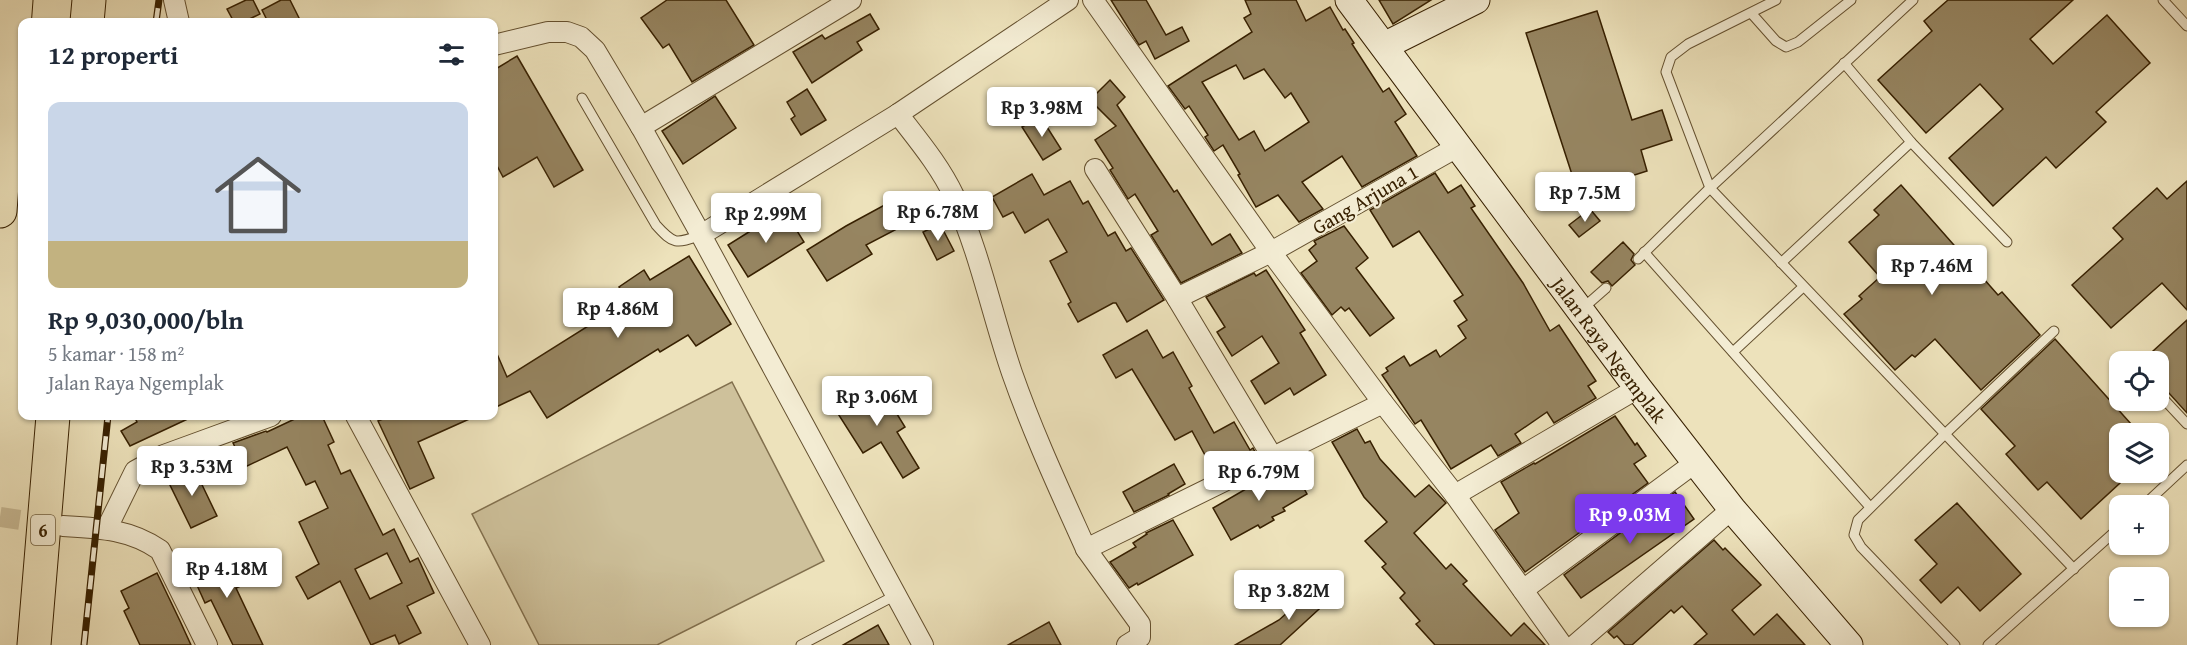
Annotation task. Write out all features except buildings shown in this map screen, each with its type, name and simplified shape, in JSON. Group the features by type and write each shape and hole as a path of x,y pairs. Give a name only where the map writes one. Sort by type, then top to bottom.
{"highway":[{"path":"0,211 16,0"},
{"path":"87,18 89,0"},
{"name":"6","path":"34,645 53,420"}],"main road":[{"name":"Jalan Raya Ngemplak","path":"1349,0 1638,388 1732,509 1850,645"},
{"path":"1384,46 1476,0"}],"street":[{"path":"174,0 178,18"},
{"path":"641,127 851,0"},
{"path":"701,235 898,114 1068,0"},
{"path":"1093,0 1271,252 1383,403 1455,495 1562,645"},
{"path":"498,44 548,32 567,32 581,38 595,50 701,235 923,645"},
{"path":"898,114 932,157 953,195 970,236 1032,428 1086,549 1140,624 1140,637 1127,645"},
{"name":"Gang Arjuna 1","path":"1177,298 1271,252 1459,146"},
{"path":"1095,169 1177,298 1273,458"},
{"path":"1455,495 1638,388"},
{"path":"1086,549 1383,403"},
{"path":"107,528 135,471 164,455 260,420"},
{"path":"358,420 480,645"},
{"path":"1523,590 1696,462"},
{"path":"1575,645 1732,509"},
{"path":"63,526 107,528 146,540 160,550 207,645"}],"lane":[{"path":"1776,0 1688,44 1671,57 1666,72 1710,188 2074,569"},
{"path":"1752,14 1776,41 1786,47 1798,42 1851,0"},
{"path":"1870,507 1733,352 1641,255 1913,0"},
{"path":"2163,0 2187,26"},
{"path":"1844,63 1911,142 2007,242"},
{"path":"582,98 656,225 670,240 683,242 701,235"},
{"path":"1781,263 1911,142"},
{"path":"1733,352 1803,287"},
{"path":"1580,310 1606,288"},
{"path":"1955,645 1861,547 1854,535 1858,520 2054,331"},
{"path":"2169,405 2187,424"},
{"path":"2155,495 2187,465"},
{"path":"1988,645 2109,537"},
{"path":"801,645 896,595"}],"shaded area":[{"path":"732,382 824,561 657,645 539,645 472,514"}],"tunnel":[{"path":"0,517 54,525"}],"railway":[{"path":"157,18 159,0"},
{"path":"84,645 108,420"}]}
